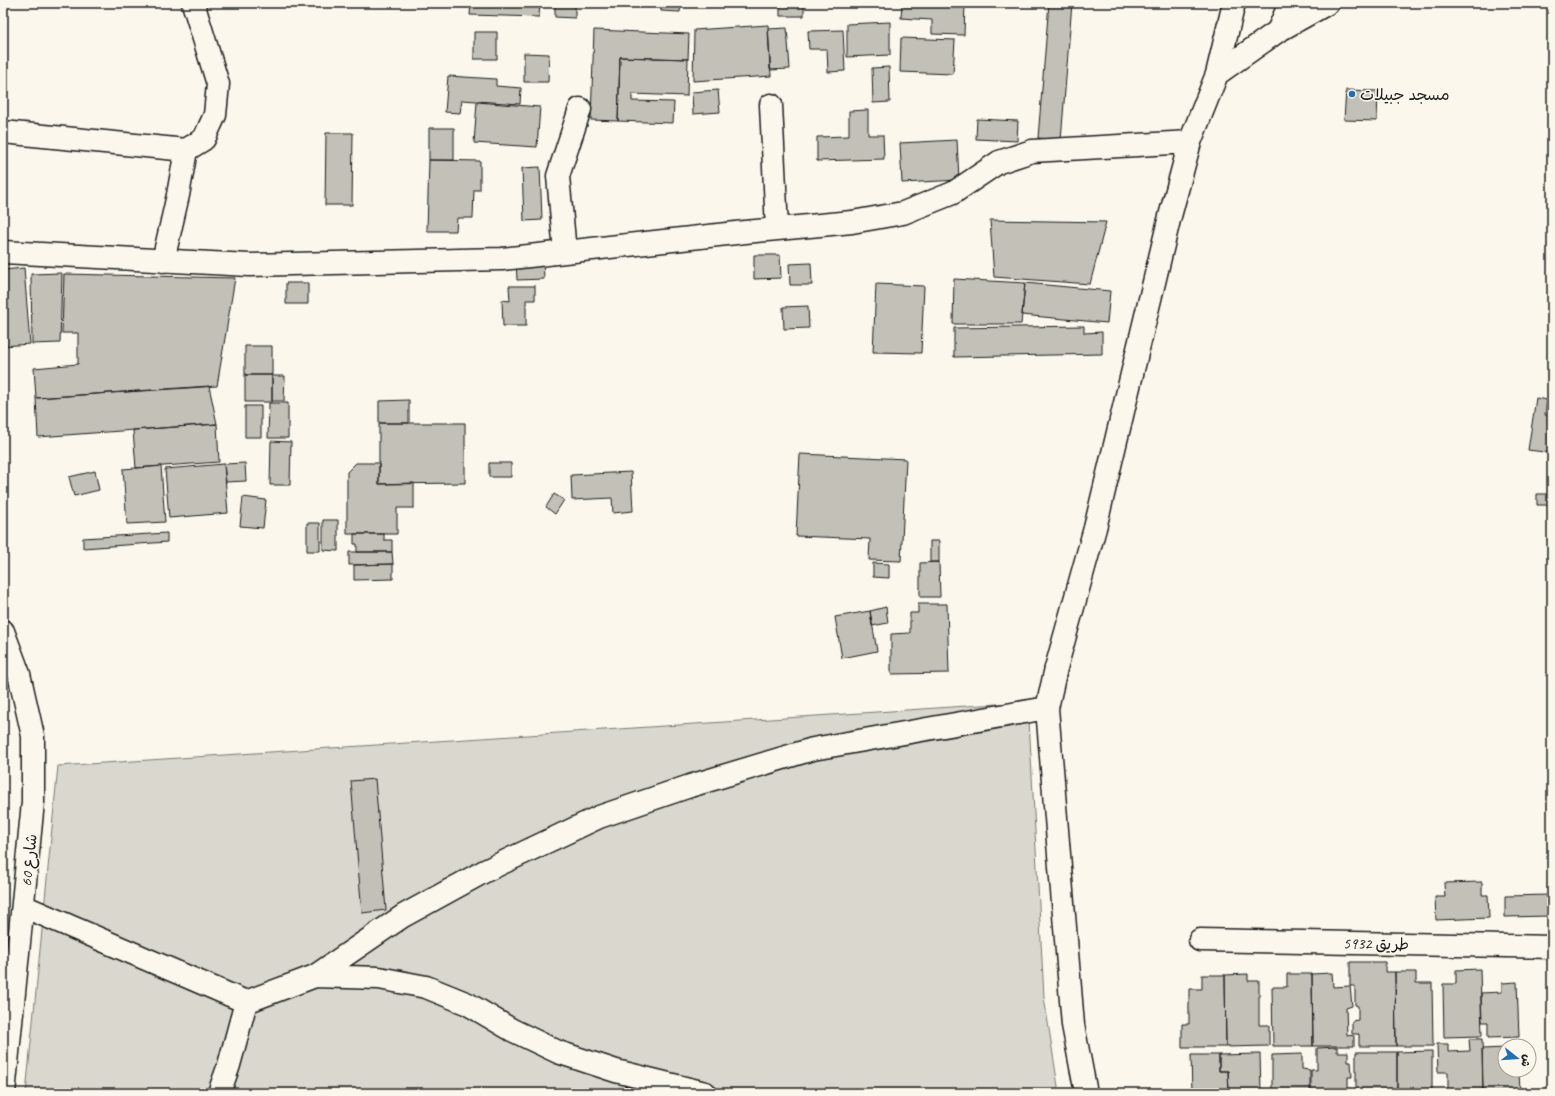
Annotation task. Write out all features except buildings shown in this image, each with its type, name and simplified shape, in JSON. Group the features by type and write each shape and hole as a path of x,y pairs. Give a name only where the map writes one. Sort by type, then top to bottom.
{"street":[{"path":"3,132 186,150 204,139 215,115 218,84 192,3"},
{"path":"1086,1093 1073,1025 1047,708 1056,668 1095,528 1169,220 1190,142 1217,74 1234,3"},
{"path":"1278,31 1290,3"},
{"path":"1217,74 1278,31 1328,3"},
{"path":"771,105 777,229"},
{"path":"565,252 558,176 580,109"},
{"path":"3,252 249,265 502,259 852,222 903,213 953,193 999,162 1032,151 1190,142"},
{"path":"163,261 178,195 186,150"},
{"name":"شارع 60","path":"3,631 19,674 33,736 33,802 24,906 4,1093"},
{"path":"24,906 246,1002 315,976 417,909 485,871 599,817 690,786 813,749 1047,708"},
{"name":"طريق 5932","path":"1200,940 1552,947"},
{"path":"315,976 379,978 426,987 468,1004 512,1030 558,1052 616,1071 705,1093"},
{"path":"219,1093 229,1065 246,1002"}],"shaded area":[{"path":"1028,702 1044,997 1059,1093 26,1093 58,766"}],"place":[{"name":"مسجد جبيلات","path":"1352,94"}]}
